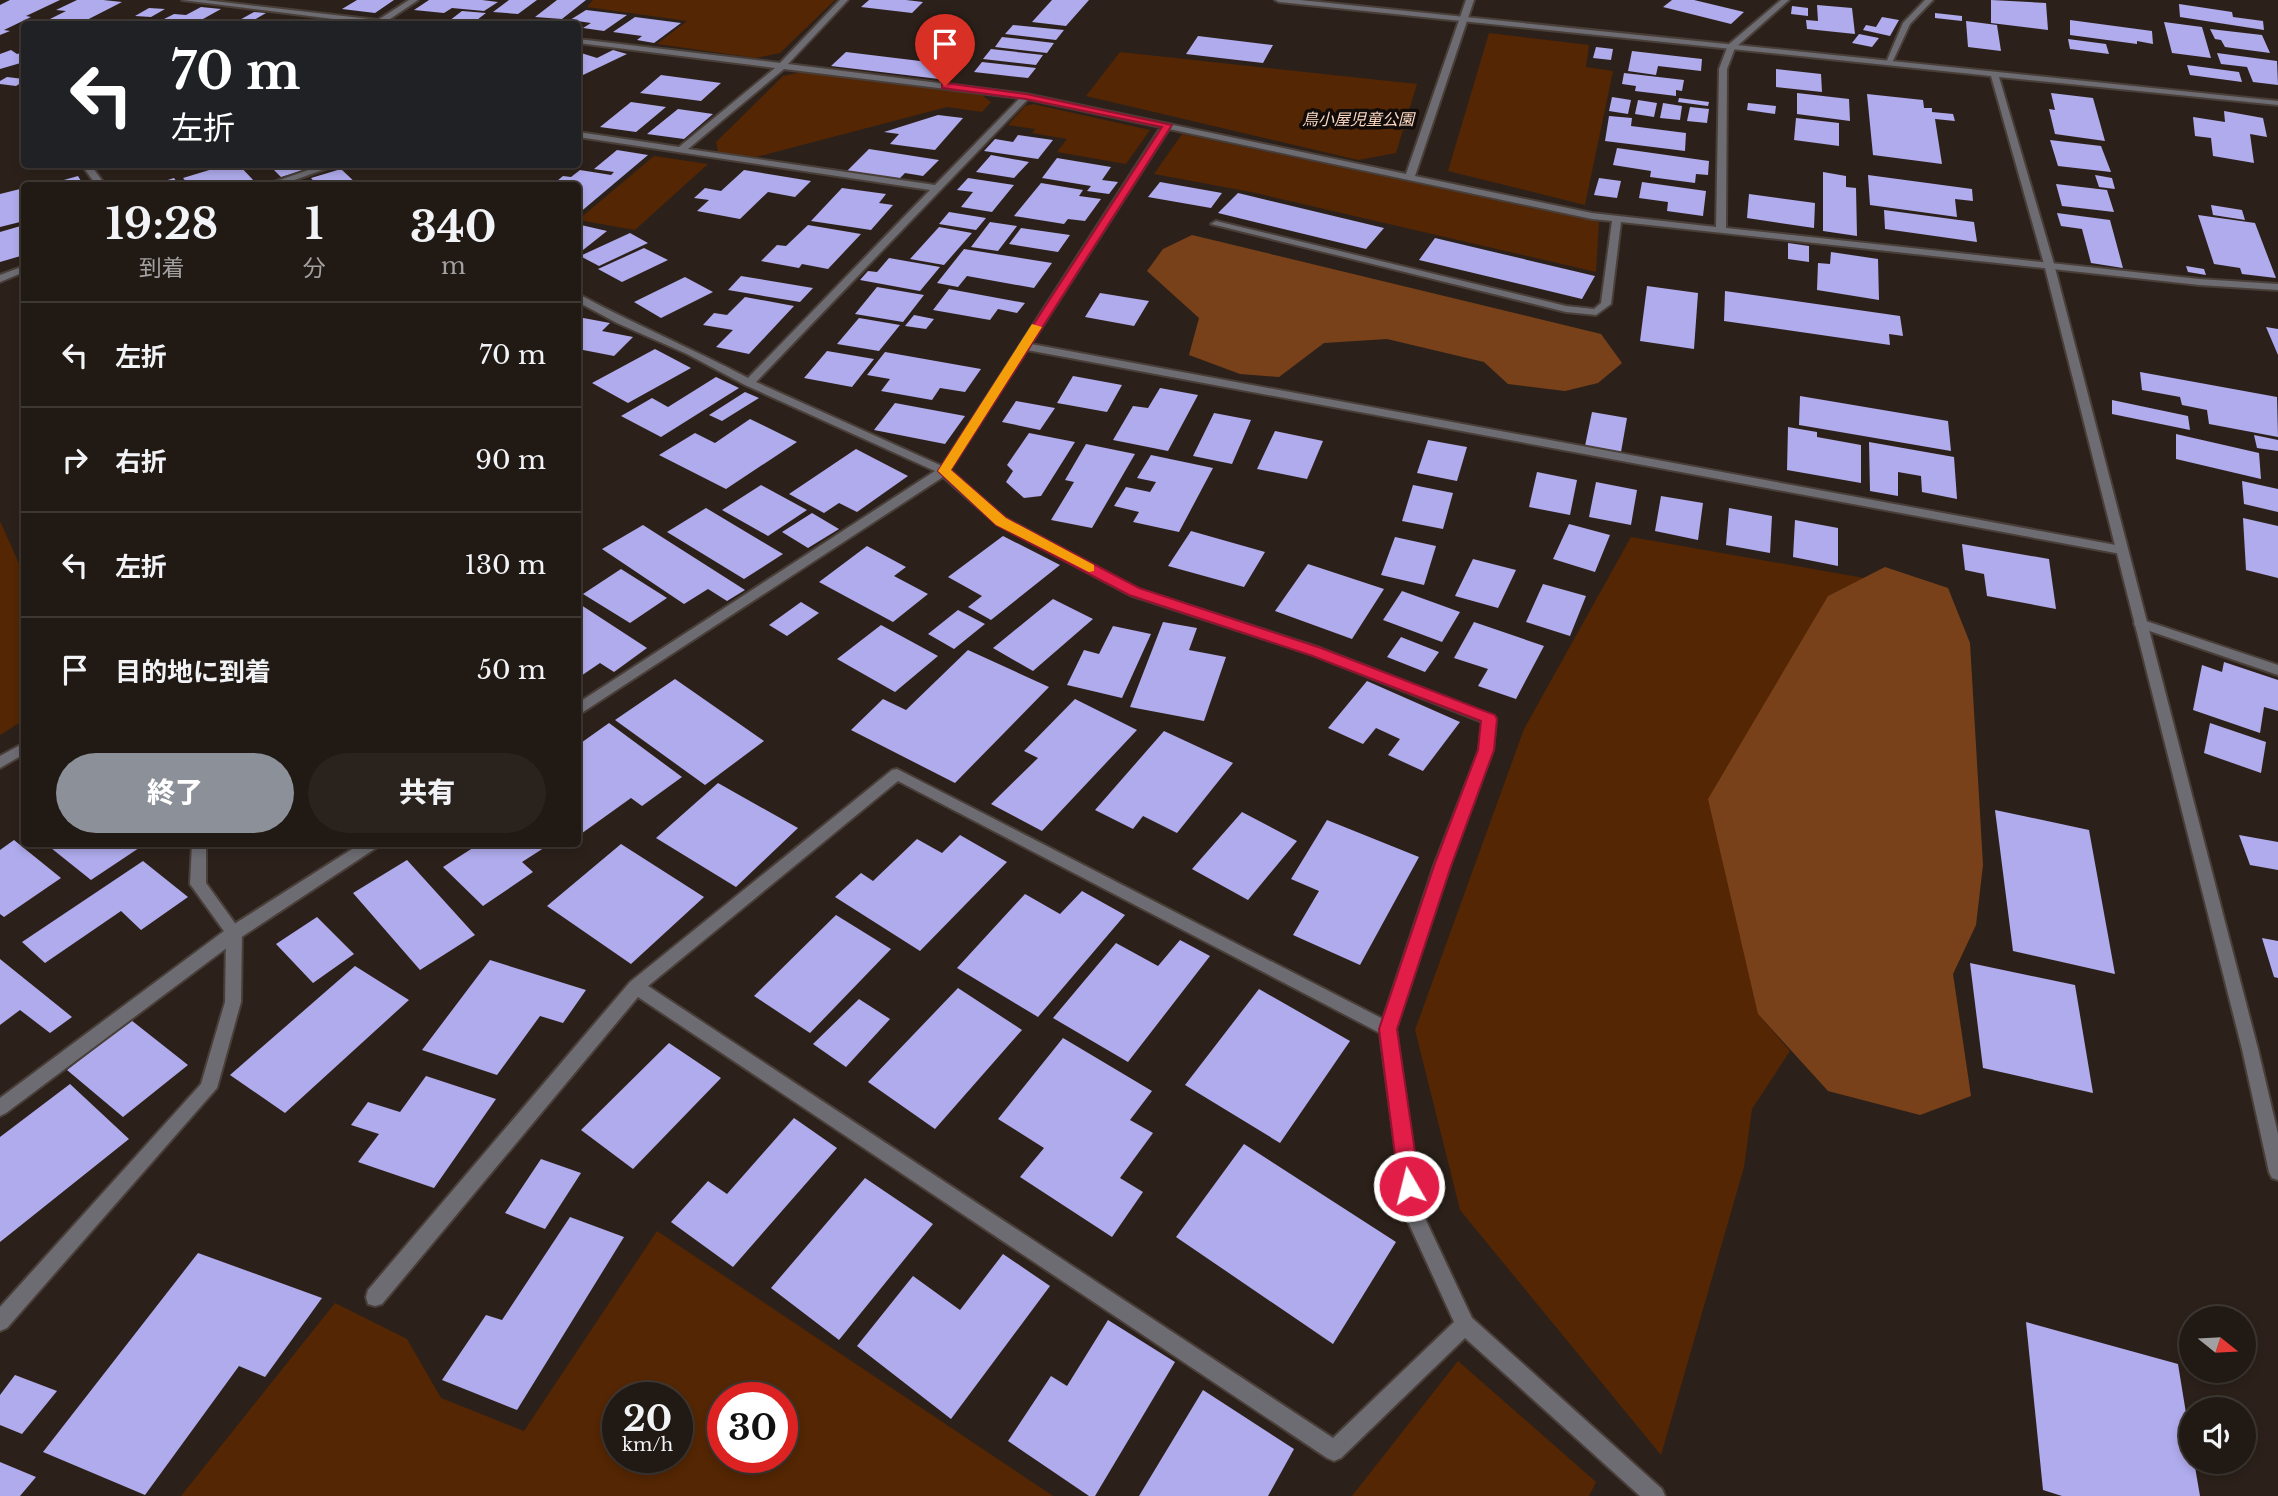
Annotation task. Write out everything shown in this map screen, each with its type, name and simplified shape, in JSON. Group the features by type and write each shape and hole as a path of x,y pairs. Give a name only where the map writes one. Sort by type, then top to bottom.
{"street":[{"path":"186,0 352,21"},
{"path":"381,21 414,0"},
{"path":"681,150 783,65 844,0"},
{"path":"1279,0 2278,103"},
{"path":"1410,176 1470,0"},
{"path":"1721,230 1724,69 1731,47 1786,0"},
{"path":"1888,62 1907,23 1929,0"},
{"path":"581,41 1026,96 1592,216 2199,282 2278,287"},
{"path":"1994,73 2049,264 2246,1036 2278,1172"},
{"path":"749,383 1026,96"},
{"path":"581,707 944,471 1167,125"},
{"path":"581,135 937,188"},
{"path":"88,168 99,182"},
{"path":"279,182 323,168"},
{"path":"1216,224 1566,309 1596,312 1606,304 1617,219"},
{"path":"0,279 21,270"},
{"path":"581,300 749,383 944,471 1001,522 1134,592 1315,652 1489,719 1486,750 1442,866 1388,1029 1413,1213 1465,1325 1655,1496"},
{"path":"1023,346 2121,550"},
{"path":"2140,623 2278,670"},
{"path":"0,763 21,750"},
{"path":"375,1297 636,987 897,774 1388,1029"},
{"path":"0,1321 208,1088 233,1002 234,933 198,884 200,847"},
{"path":"0,1108 234,933 366,847"},
{"path":"636,987 1334,1451 1465,1325"}],"green space":[{"path":"593,0 835,0 780,53 756,58 657,44 687,21 587,7"},
{"path":"1489,33 1589,45 1586,67 1613,71 1585,205 1448,171"},
{"name":"鳥小屋児童公園","path":"1120,52 1417,84 1396,153 1358,160 1086,96"},
{"path":"806,71 982,95 991,102 982,112 947,107 756,157 718,152 716,142 783,76"},
{"path":"1033,104 1150,130 1126,164 1057,152 1067,139 1032,133 1035,129 1008,125 1025,106"},
{"path":"1182,134 1599,222 1596,272 1251,192 1154,174"},
{"path":"654,156 708,164 635,230 581,221 581,217"},
{"path":"0,521 21,568 21,722 0,735"},
{"path":"1631,537 1864,578 1828,596 1801,645 1758,1014 1790,1051 1752,1109 1744,1167 1661,1455 1460,1210 1415,1030 1524,729"},
{"path":"657,1231 1053,1496 181,1496 335,1303 407,1339 441,1398 524,1431"},
{"path":"1458,1361 1596,1482 1589,1496 1352,1496"}],"shaded area":[{"path":"1192,235 1601,334 1622,363 1598,383 1565,391 1508,384 1484,362 1387,339 1324,343 1279,377 1240,374 1189,355 1199,318 1147,271 1163,249"},
{"path":"1885,567 1948,588 1970,643 1983,865 1976,925 1953,974 1971,1096 1920,1115 1828,1091 1758,1014 1708,799 1828,596"}],"building":[{"path":"10,0 60,0 26,16 31,17 4,30 10,31 0,35 0,5"},
{"path":"77,0 122,2 85,21 46,21 66,11 56,10"},
{"path":"357,0 394,0 375,13 342,9"},
{"path":"429,0 498,2 484,11 452,8 444,13 414,10"},
{"path":"509,0 537,0 518,14 493,12"},
{"path":"557,0 586,0 562,19 535,17"},
{"path":"869,0 923,2 912,13 861,7"},
{"path":"1052,0 1089,0 1066,26 1032,22"},
{"path":"1672,0 1694,0 1744,12 1731,24 1663,7"},
{"path":"1991,0 2046,3 2048,30 1991,23"},
{"path":"2179,4 2232,12 2233,17 2263,21 2264,30 2180,17"},
{"path":"1817,5 1852,8 1855,34 1807,29 1806,20 1818,21"},
{"path":"1792,6 1808,8 1808,16 1791,14"},
{"path":"201,7 221,9 199,21 160,21 174,14 186,15"},
{"path":"149,8 165,9 151,17 135,16"},
{"path":"586,10 627,15 604,31 583,28 591,23 570,20"},
{"path":"462,11 486,13 476,21 449,21"},
{"path":"254,12 266,13 252,21 238,21"},
{"path":"1935,13 1962,16 1962,21 1935,18"},
{"path":"635,17 681,23 654,43 637,40 642,36 613,32"},
{"path":"1882,17 1899,20 1890,36 1863,30 1866,25 1876,27"},
{"path":"2070,20 2152,31 2153,44 2070,35"},
{"path":"1966,21 1997,25 2001,51 1968,47"},
{"path":"2164,22 2202,27 2211,58 2172,53"},
{"path":"1013,25 1064,30 1056,40 1005,34"},
{"path":"2210,29 2262,35 2270,53 2225,47 2221,40 2215,39"},
{"path":"1859,34 1879,38 1872,47 1852,43"},
{"path":"1198,36 1273,45 1263,63 1186,54"},
{"path":"1002,37 1054,43 1047,53 995,47"},
{"path":"2068,39 2106,44 2109,54 2070,49"},
{"path":"1596,47 1613,49 1611,60 1593,58"},
{"path":"991,49 1043,55 1036,65 983,59"},
{"path":"11,50 17,54 21,53 21,63 0,69 0,54"},
{"path":"613,50 627,54 581,75 581,53 597,58"},
{"path":"1632,51 1702,59 1701,71 1658,66 1656,75 1628,71"},
{"path":"846,52 953,65 939,79 831,66"},
{"path":"2217,53 2277,61 2278,85 2253,82 2247,67 2221,64"},
{"path":"982,62 1036,68 1028,78 974,72"},
{"path":"2187,65 2239,72 2242,82 2190,75"},
{"path":"1776,69 1821,74 1822,92 1776,87"},
{"path":"1624,73 1684,80 1682,91 1676,90 1676,96 1635,91 1636,86 1622,84"},
{"path":"661,75 721,83 701,101 640,93"},
{"path":"7,77 21,79 21,83 16,86 0,84 0,81"},
{"path":"1797,93 1849,99 1850,121 1797,114"},
{"path":"2051,93 2093,98 2105,141 2055,134 2049,109 2055,110"},
{"path":"1867,94 1923,100 1924,108 1932,108 1932,112 1953,114 1955,121 1935,119 1942,164 1873,155"},
{"path":"1612,97 1631,100 1628,114 1609,111"},
{"path":"1679,98 1709,102 1708,106 1678,102"},
{"path":"1638,100 1657,103 1654,117 1635,114"},
{"path":"631,102 666,107 636,132 600,127"},
{"path":"1663,103 1682,106 1680,120 1660,118"},
{"path":"1748,103 1776,106 1775,114 1747,110"},
{"path":"1690,107 1709,109 1707,123 1687,121"},
{"path":"678,109 713,114 684,139 647,134"},
{"path":"2224,111 2263,118 2267,137 2250,134 2254,163 2213,156 2211,138 2195,136 2193,117 2225,122"},
{"path":"938,115 963,118 935,150 890,144 899,134 884,132"},
{"path":"1609,116 1632,118 1631,126 1686,133 1685,151 1605,141"},
{"path":"1796,118 1839,123 1839,146 1794,140"},
{"path":"1018,135 1053,140 1038,159 984,151 995,139 1013,142"},
{"path":"2050,140 2101,146 2111,172 2058,166"},
{"path":"1617,148 1709,161 1708,175 1696,174 1695,183 1650,177 1651,171 1613,165"},
{"path":"869,149 939,160 923,176 905,173 898,180 847,171"},
{"path":"617,150 648,155 581,211 581,182 556,182 563,176 571,177 580,170 611,175 614,172 594,169"},
{"path":"991,155 1029,162 1014,178 976,172"},
{"path":"1057,158 1111,167 1102,180 1118,182 1109,194 1087,191 1091,186 1042,178"},
{"path":"216,168 242,168 255,182 186,182 183,178"},
{"path":"272,168 308,169 281,177"},
{"path":"341,169 355,182 314,182 311,178"},
{"path":"744,170 811,181 795,197 768,192 740,219 697,211 709,200 694,198 705,188 721,191"},
{"path":"1823,172 1846,176 1846,187 1856,188 1857,236 1823,231"},
{"path":"1868,175 1972,189 1973,201 1955,199 1957,217 1870,205"},
{"path":"2095,175 2112,178 2115,189 2099,187"},
{"path":"78,176 82,182 57,182"},
{"path":"174,178 177,182 161,182"},
{"path":"968,178 1014,185 992,212 961,207 973,192 957,190"},
{"path":"1599,178 1621,181 1617,198 1594,195"},
{"path":"1160,182 1222,193 1211,208 1148,197"},
{"path":"1642,182 1706,191 1703,216 1667,211 1668,202 1639,198"},
{"path":"1041,183 1083,190 1079,196 1101,199 1085,221 1068,219 1064,224 1014,216"},
{"path":"2056,184 2107,190 2114,212 2062,206"},
{"path":"842,188 886,194 879,203 893,205 871,230 811,221"},
{"path":"20,189 21,222 0,227 0,194"},
{"path":"1238,193 1384,228 1366,249 1218,213"},
{"path":"1749,194 1815,203 1814,228 1747,218"},
{"path":"2211,205 2242,210 2245,220 2213,215"},
{"path":"1884,210 1974,222 1977,242 1885,229"},
{"path":"949,212 986,218 976,230 939,224"},
{"path":"2057,213 2110,220 2123,268 2091,263 2082,229 2061,226"},
{"path":"2198,215 2255,223 2276,278 2242,274 2240,268 2214,264"},
{"path":"990,222 1017,226 998,251 971,247"},
{"path":"581,225 607,231 581,252"},
{"path":"808,225 861,234 828,269 802,264 799,268 761,261 777,245 786,246"},
{"path":"21,226 21,256 0,262 0,232"},
{"path":"939,227 972,233 944,265 910,259"},
{"path":"1021,228 1070,235 1058,252 1009,244"},
{"path":"630,233 648,243 599,266 581,256"},
{"path":"1435,238 1595,276 1582,299 1419,260"},
{"path":"1788,243 1809,246 1809,262 1788,259"},
{"path":"644,248 668,260 622,282 598,269"},
{"path":"964,249 1052,263 1034,288 967,276 958,287 937,283"},
{"path":"1831,252 1878,259 1879,300 1817,290 1818,263 1830,264"},
{"path":"889,258 940,267 920,291 860,280 868,271 877,272"},
{"path":"2186,266 2204,269 2206,275 2188,272"},
{"path":"741,276 813,288 800,302 728,290"},
{"path":"685,277 713,292 661,318 634,302"},
{"path":"1647,286 1698,293 1694,349 1640,341"},
{"path":"877,287 924,295 903,322 855,314"},
{"path":"949,289 1025,303 1017,313 998,309 990,320 933,310"},
{"path":"1725,291 1900,316 1903,336 1889,334 1890,345 1724,321"},
{"path":"1100,293 1149,301 1134,326 1085,317"},
{"path":"745,297 794,306 749,354 716,347 733,330 703,325 714,313 727,315"},
{"path":"914,315 934,319 926,329 905,326"},
{"path":"581,318 610,323 602,331 633,337 614,356 581,350"},
{"path":"859,318 900,325 879,351 837,344"},
{"path":"2266,327 2278,329 2278,355"},
{"path":"655,349 691,368 628,403 592,383"},
{"path":"827,351 874,359 852,387 804,378"},
{"path":"885,352 981,369 965,392 940,388 932,400 881,391 890,379 867,375"},
{"path":"2140,372 2277,397 2278,437 2209,424 2207,410 2182,405 2180,397 2142,390"},
{"path":"1073,376 1122,385 1107,412 1057,403"},
{"path":"716,377 739,388 661,437 621,416 652,398 668,407"},
{"path":"1160,388 1198,395 1168,451 1113,440 1133,406 1148,408"},
{"path":"745,392 759,398 722,421 709,415"},
{"path":"1800,396 1948,421 1951,451 1799,425"},
{"path":"2112,400 2188,416 2190,430 2112,414"},
{"path":"1016,401 1055,408 1040,430 1002,422"},
{"path":"895,403 965,416 945,444 874,430"},
{"path":"1592,412 1627,418 1621,452 1585,446"},
{"path":"1214,413 1251,420 1232,464 1193,456"},
{"path":"750,419 797,442 726,489 659,455 695,433 715,443"},
{"path":"1788,427 1817,432 1817,437 1861,445 1861,483 1787,470"},
{"path":"1275,431 1323,441 1307,479 1257,469"},
{"path":"1029,433 1075,442 1041,496 1024,498 1006,482 1013,471 1007,465"},
{"path":"2176,434 2259,453 2261,479 2176,459"},
{"path":"2254,435 2278,440 2278,451 2257,448"},
{"path":"1428,440 1467,447 1457,481 1417,473"},
{"path":"1869,442 1954,457 1957,499 1922,492 1921,476 1898,472 1898,496 1870,491"},
{"path":"1086,444 1135,454 1092,528 1051,520 1074,482 1065,480"},
{"path":"856,449 908,476 857,512 839,503 824,513 789,494"},
{"path":"1151,455 1213,468 1179,532 1133,522 1139,512 1114,506 1126,487 1150,492 1156,482 1137,478"},
{"path":"1537,472 1577,480 1570,515 1529,507"},
{"path":"2242,481 2278,489 2278,512 2244,504"},
{"path":"1596,482 1637,490 1631,525 1589,517"},
{"path":"761,485 807,510 768,536 722,510"},
{"path":"1413,485 1453,493 1443,529 1402,521"},
{"path":"1661,496 1703,503 1698,540 1655,531"},
{"path":"706,508 783,554 744,579 667,532"},
{"path":"1729,508 1772,516 1770,553 1726,545"},
{"path":"812,513 839,529 808,548 782,532"},
{"path":"2243,518 2278,526 2278,578 2246,570"},
{"path":"1795,520 1838,528 1838,566 1793,557"},
{"path":"1569,524 1610,535 1595,572 1553,559"},
{"path":"643,525 745,590 727,601 708,589 684,604 602,549"},
{"path":"1191,531 1265,552 1244,587 1168,566"},
{"path":"1003,536 1060,565 991,620 968,607 982,596 948,577"},
{"path":"1395,537 1436,546 1424,585 1381,575"},
{"path":"1962,544 2049,559 2056,609 1987,596 1984,574 1965,570"},
{"path":"867,546 906,567 894,576 928,594 893,622 819,582"},
{"path":"1473,559 1516,570 1498,608 1455,596"},
{"path":"1308,564 1384,589 1352,639 1275,611"},
{"path":"621,569 667,598 630,623 583,594"},
{"path":"1543,584 1586,596 1570,636 1526,622"},
{"path":"1402,591 1460,612 1442,642 1383,620"},
{"path":"1053,599 1093,619 1033,671 993,648"},
{"path":"801,602 819,613 787,636 769,625"},
{"path":"581,605 647,648 614,672 600,663 581,676"},
{"path":"958,610 985,624 954,649 928,634"},
{"path":"1163,622 1197,628 1189,650 1226,657 1204,721 1130,707"},
{"path":"1474,622 1544,646 1516,699 1478,686 1488,669 1454,658"},
{"path":"881,625 938,656 895,692 837,659"},
{"path":"1113,626 1151,634 1122,698 1067,685 1084,650 1099,654"},
{"path":"1401,637 1439,652 1425,672 1387,657"},
{"path":"968,650 1049,687 955,783 851,730 883,699 906,710"},
{"path":"2224,662 2278,680 2278,711 2264,707 2260,733 2193,710 2202,665 2222,672"},
{"path":"675,679 764,741 705,785 615,720"},
{"path":"1367,681 1460,722 1423,771 1388,755 1400,739 1376,728 1363,744 1328,728"},
{"path":"1075,699 1137,730 1042,831 991,804 1038,758 1024,751"},
{"path":"609,723 682,777 642,806 631,798 581,834 581,743"},
{"path":"2210,723 2266,742 2261,773 2204,753"},
{"path":"1164,731 1233,763 1177,833 1143,816 1133,829 1095,810"},
{"path":"718,783 798,828 736,887 656,838"},
{"path":"1995,810 2089,830 2115,974 2013,951"},
{"path":"1242,812 1297,841 1248,900 1192,869"},
{"path":"1327,820 1419,857 1360,965 1293,935 1319,891 1291,879"},
{"path":"960,835 1007,862 920,951 835,897 861,873 873,881 917,839 942,853"},
{"path":"2239,835 2278,842 2278,870 2250,865"},
{"path":"14,840 61,878 4,917 0,914 0,850"},
{"path":"621,844 704,897 631,964 547,906"},
{"path":"50,847 140,847 91,880"},
{"path":"474,847 545,847 522,862 533,872 483,906 443,867"},
{"path":"407,860 475,935 420,970 353,893"},
{"path":"143,861 188,897 141,930 121,911 45,963 22,942"},
{"path":"1082,891 1125,915 1038,1017 957,968 1025,894 1060,914"},
{"path":"836,915 891,949 810,1033 754,996"},
{"path":"317,917 354,954 313,983 276,944"},
{"path":"2262,938 2278,941 2278,978 2274,977"},
{"path":"1180,940 1210,956 1128,1062 1053,1018 1116,943 1158,966"},
{"path":"0,959 72,1017 50,1033 20,1010 0,1025"},
{"path":"490,960 586,990 563,1023 540,1016 497,1075 422,1050"},
{"path":"1970,963 2075,985 2093,1093 1983,1068"},
{"path":"355,966 409,1000 285,1113 230,1075"},
{"path":"958,988 1022,1030 935,1129 868,1082"},
{"path":"1259,989 1350,1041 1280,1143 1185,1085"},
{"path":"859,999 890,1019 846,1067 813,1044"},
{"path":"131,1020 188,1065 123,1117 67,1070"},
{"path":"1063,1038 1152,1091 1130,1120 1153,1133 1120,1178 1143,1192 1112,1237 1020,1177 1044,1148 998,1119"},
{"path":"669,1043 721,1078 633,1169 581,1130"},
{"path":"426,1076 496,1099 434,1188 358,1162 379,1134 351,1125 368,1102 400,1112"},
{"path":"70,1084 129,1139 0,1242 0,1137"},
{"path":"794,1118 837,1148 733,1267 671,1222 708,1181 727,1194"},
{"path":"1244,1144 1396,1242 1333,1344 1176,1237"},
{"path":"541,1159 581,1173 545,1229 505,1213"},
{"path":"865,1178 933,1224 839,1340 771,1288"},
{"path":"570,1217 624,1237 517,1410 442,1380 486,1315 502,1320"},
{"path":"198,1253 322,1298 265,1377 239,1366 145,1495 43,1452"},
{"path":"1003,1254 1050,1286 951,1419 857,1346 913,1276 960,1310"},
{"path":"1108,1320 1175,1362 1095,1496 1089,1496 1008,1441 1051,1376 1067,1386"},
{"path":"2026,1322 2178,1364 2183,1397 2179,1397 2179,1474 2196,1474 2200,1496 2062,1496 2043,1490"},
{"path":"15,1375 57,1391 22,1434 0,1425 0,1395"},
{"path":"1203,1390 1294,1449 1268,1496 1139,1496"},
{"path":"0,1462 36,1477 20,1496 0,1496"}],"slow traffic":[{"path":"1036,327 944,471 1001,522 1089,568"}],"route":[{"path":"945,86 1026,96 1167,125 944,471 1001,522 1134,592 1315,652 1489,719 1486,750 1442,866 1388,1029 1409,1186"}]}
